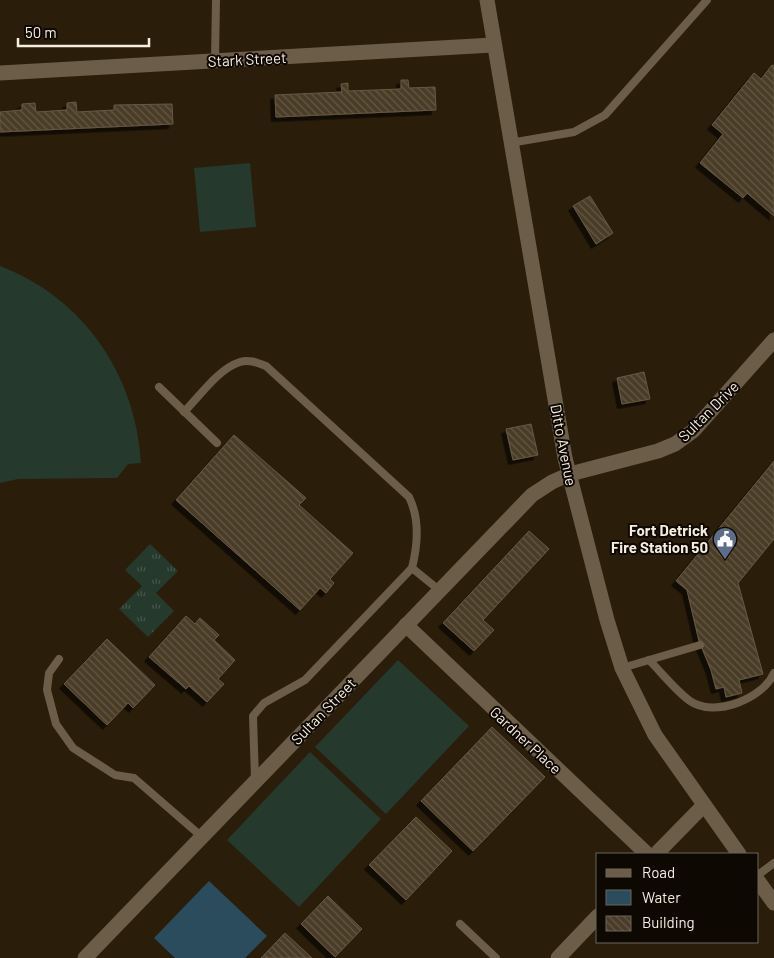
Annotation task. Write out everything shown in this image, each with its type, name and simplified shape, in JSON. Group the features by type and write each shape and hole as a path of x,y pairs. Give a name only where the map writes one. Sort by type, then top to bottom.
{"street":[{"name":"Ditto Avenue","path":"487,0 510,143 570,474 607,620 622,668 655,735 738,853"},
{"name":"Stark Street","path":"0,73 494,45"},
{"name":"Sultan Drive","path":"570,474 658,452 675,444 693,431 774,340"},
{"name":"Sultan Street","path":"85,958 532,495 552,482 570,474"},
{"name":"Gardner Place","path":"406,625 646,853"},
{"path":"657,853 704,805"},
{"path":"759,881 774,903"},
{"path":"558,958 596,918"}],"lane":[{"path":"215,60 216,0"},
{"path":"510,143 574,132 605,115 708,0"},
{"path":"184,412 225,370 240,362 253,361 266,366 409,497 416,511 417,546 412,568 305,680 264,703 253,716 255,781"},
{"path":"159,387 217,443"},
{"path":"412,568 440,590"},
{"path":"622,668 700,645"},
{"path":"59,659 49,674 47,690 56,724 73,748 115,775 134,778 201,836"},
{"path":"649,660 692,702 712,706 739,703 753,696 764,688 774,673"},
{"path":"759,873 774,863"},
{"path":"460,924 496,958"}],"green space":[{"path":"250,163 256,227 200,232 194,168"},
{"path":"0,266 30,280 57,298 80,319 100,344 116,370 129,400 137,431 141,463 128,464 117,478 18,479 0,483"},
{"path":"150,544 178,571 156,593 174,611 148,637 119,609 142,586 125,570"},
{"path":"398,660 469,726 386,814 315,747"},
{"path":"310,752 381,819 299,907 227,840"}],"water":[{"path":"209,881 267,936 245,958 175,958 154,938"}],"building":[{"path":"772,65 774,66 774,216 747,193 743,198 700,163 723,134 712,125 754,73 761,79"},
{"path":"401,80 408,80 409,88 435,87 436,110 276,117 275,95 342,92 341,84 348,83 348,91 401,89"},
{"path":"76,102 77,112 114,110 114,105 172,104 173,124 0,132 0,112 22,110 22,104 35,103 36,112 67,110 67,103"},
{"path":"590,196 613,233 596,244 573,206"},
{"path":"644,372 650,399 622,404 617,378"},
{"path":"531,424 538,455 513,460 506,429"},
{"path":"234,435 306,498 299,505 353,553 330,579 334,583 326,593 320,588 300,610 176,500"},
{"name":"Fort Detrick Fire Station 50","path":"774,461 774,539 738,583 763,674 739,680 742,693 726,697 724,687 716,689 711,670 699,641 687,590 676,581"},
{"path":"529,531 549,549 483,620 494,630 474,651 443,623"},
{"path":"186,616 195,624 200,618 219,635 214,640 235,660 218,679 224,684 207,702 189,686 186,689 149,657"},
{"path":"107,639 155,685 133,708 128,703 107,725 64,684"},
{"path":"492,727 545,777 473,851 421,801"},
{"path":"416,817 452,851 406,900 369,865"},
{"path":"328,896 362,929 335,957 301,924"},
{"path":"285,933 312,958 261,958"}],"place":[{"name":"Fort Detrick Fire Station 50","path":"725,560"}]}
